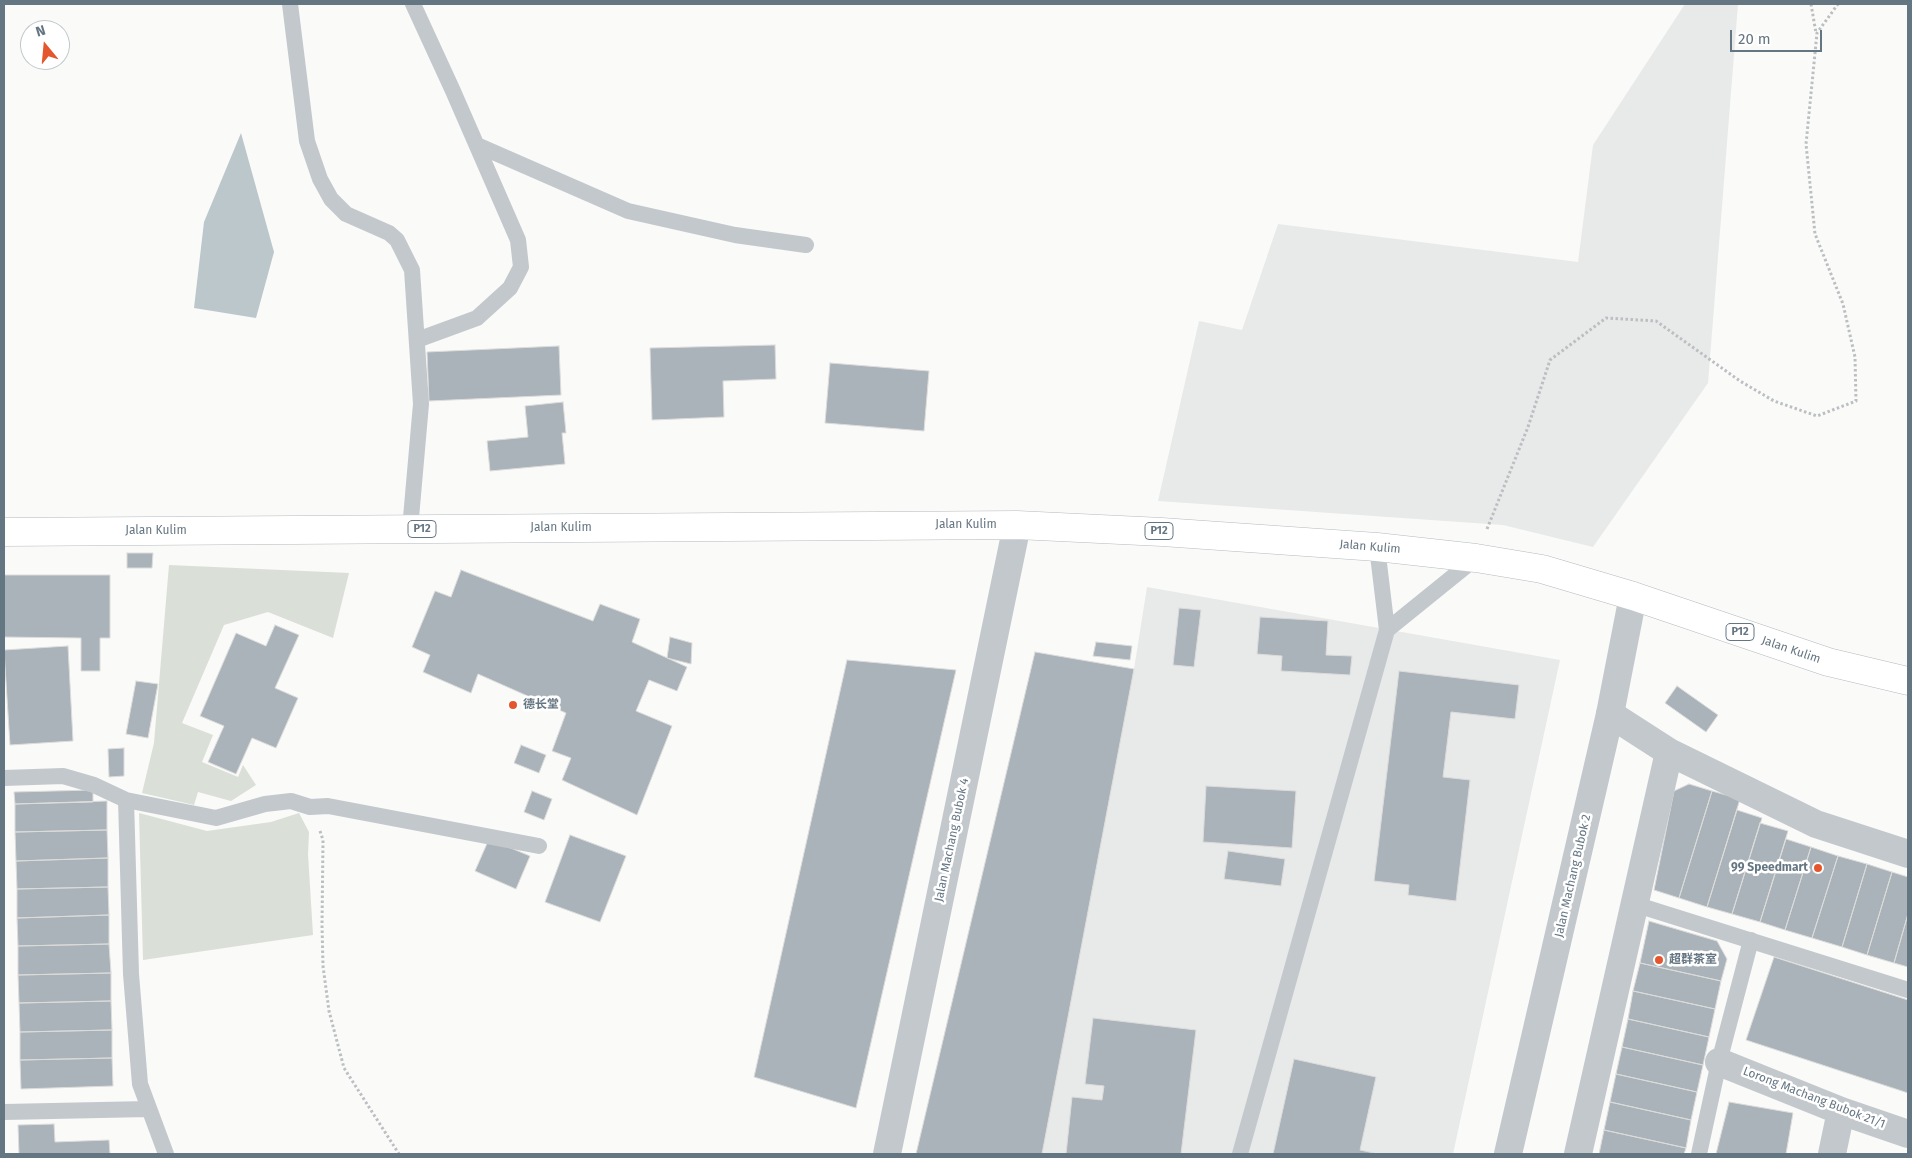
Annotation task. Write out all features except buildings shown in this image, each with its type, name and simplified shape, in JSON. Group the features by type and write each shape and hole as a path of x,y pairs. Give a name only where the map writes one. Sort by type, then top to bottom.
{"main road":[{"name":"Jalan Kulim","path":"4,532 1017,525 1162,532 1377,547 1476,558 1542,569 1632,596 1828,662 1908,681"}],"street":[{"name":"Jalan Machang Bubok 4","path":"887,1154 1017,525"},
{"name":"Jalan Machang Bubok 2","path":"1508,1154 1610,714 1632,596"},
{"path":"1610,714 1670,752 1816,824 1908,854"},
{"path":"1578,1154 1670,752"},
{"name":"Lorong Machang Bubok 21/1","path":"1719,1062 1841,1111 1908,1134"},
{"path":"1832,1154 1841,1111"}],"lane":[{"path":"290,4 307,141 320,179 331,199 346,214 397,240 412,270 421,404 410,529"},
{"path":"413,4 477,144 518,240 521,267 510,288 477,318 417,340"},
{"path":"477,144 628,211 735,235 806,245"},
{"path":"1240,1154 1387,630 1377,547"},
{"path":"1387,630 1476,558"},
{"path":"4,778 63,776 94,785 126,800 216,818 265,804 291,801 310,807 328,806 539,846"},
{"path":"126,800 131,974 140,1084 166,1154"},
{"path":"1634,904 1908,990"},
{"path":"1699,1154 1719,1062 1751,940"},
{"path":"4,1112 148,1109"}],"path":[{"path":"1476,558 1528,427 1550,360 1606,318 1656,321 1740,381 1774,401 1817,416 1856,401 1855,357 1843,304 1814,225 1806,144 1817,33 1811,4"},
{"path":"1817,33 1838,4"},
{"path":"310,807 324,840 323,950 329,1011 344,1068 399,1154"}],"shaded area":[{"path":"1685,4 1738,4 1708,383 1593,547 1503,525 1158,501 1199,321 1242,330 1278,224 1578,262 1593,145"},
{"path":"241,133 274,252 256,318 194,308 204,222"},
{"path":"169,565 349,573 333,638 268,612 224,625 182,723 213,735 202,762 238,777 243,765 256,785 231,801 198,792 194,805 142,793 154,743"},
{"path":"1147,587 1560,660 1453,1154 1042,1154 1134,669"},
{"path":"139,813 207,831 271,822 299,813 309,832 308,854 313,935 143,960"}],"place":[{"name":"德长堂","path":"513,705"},
{"name":"99 Speedmart","path":"1818,868"},
{"name":"超群茶室","path":"1659,960"}]}
